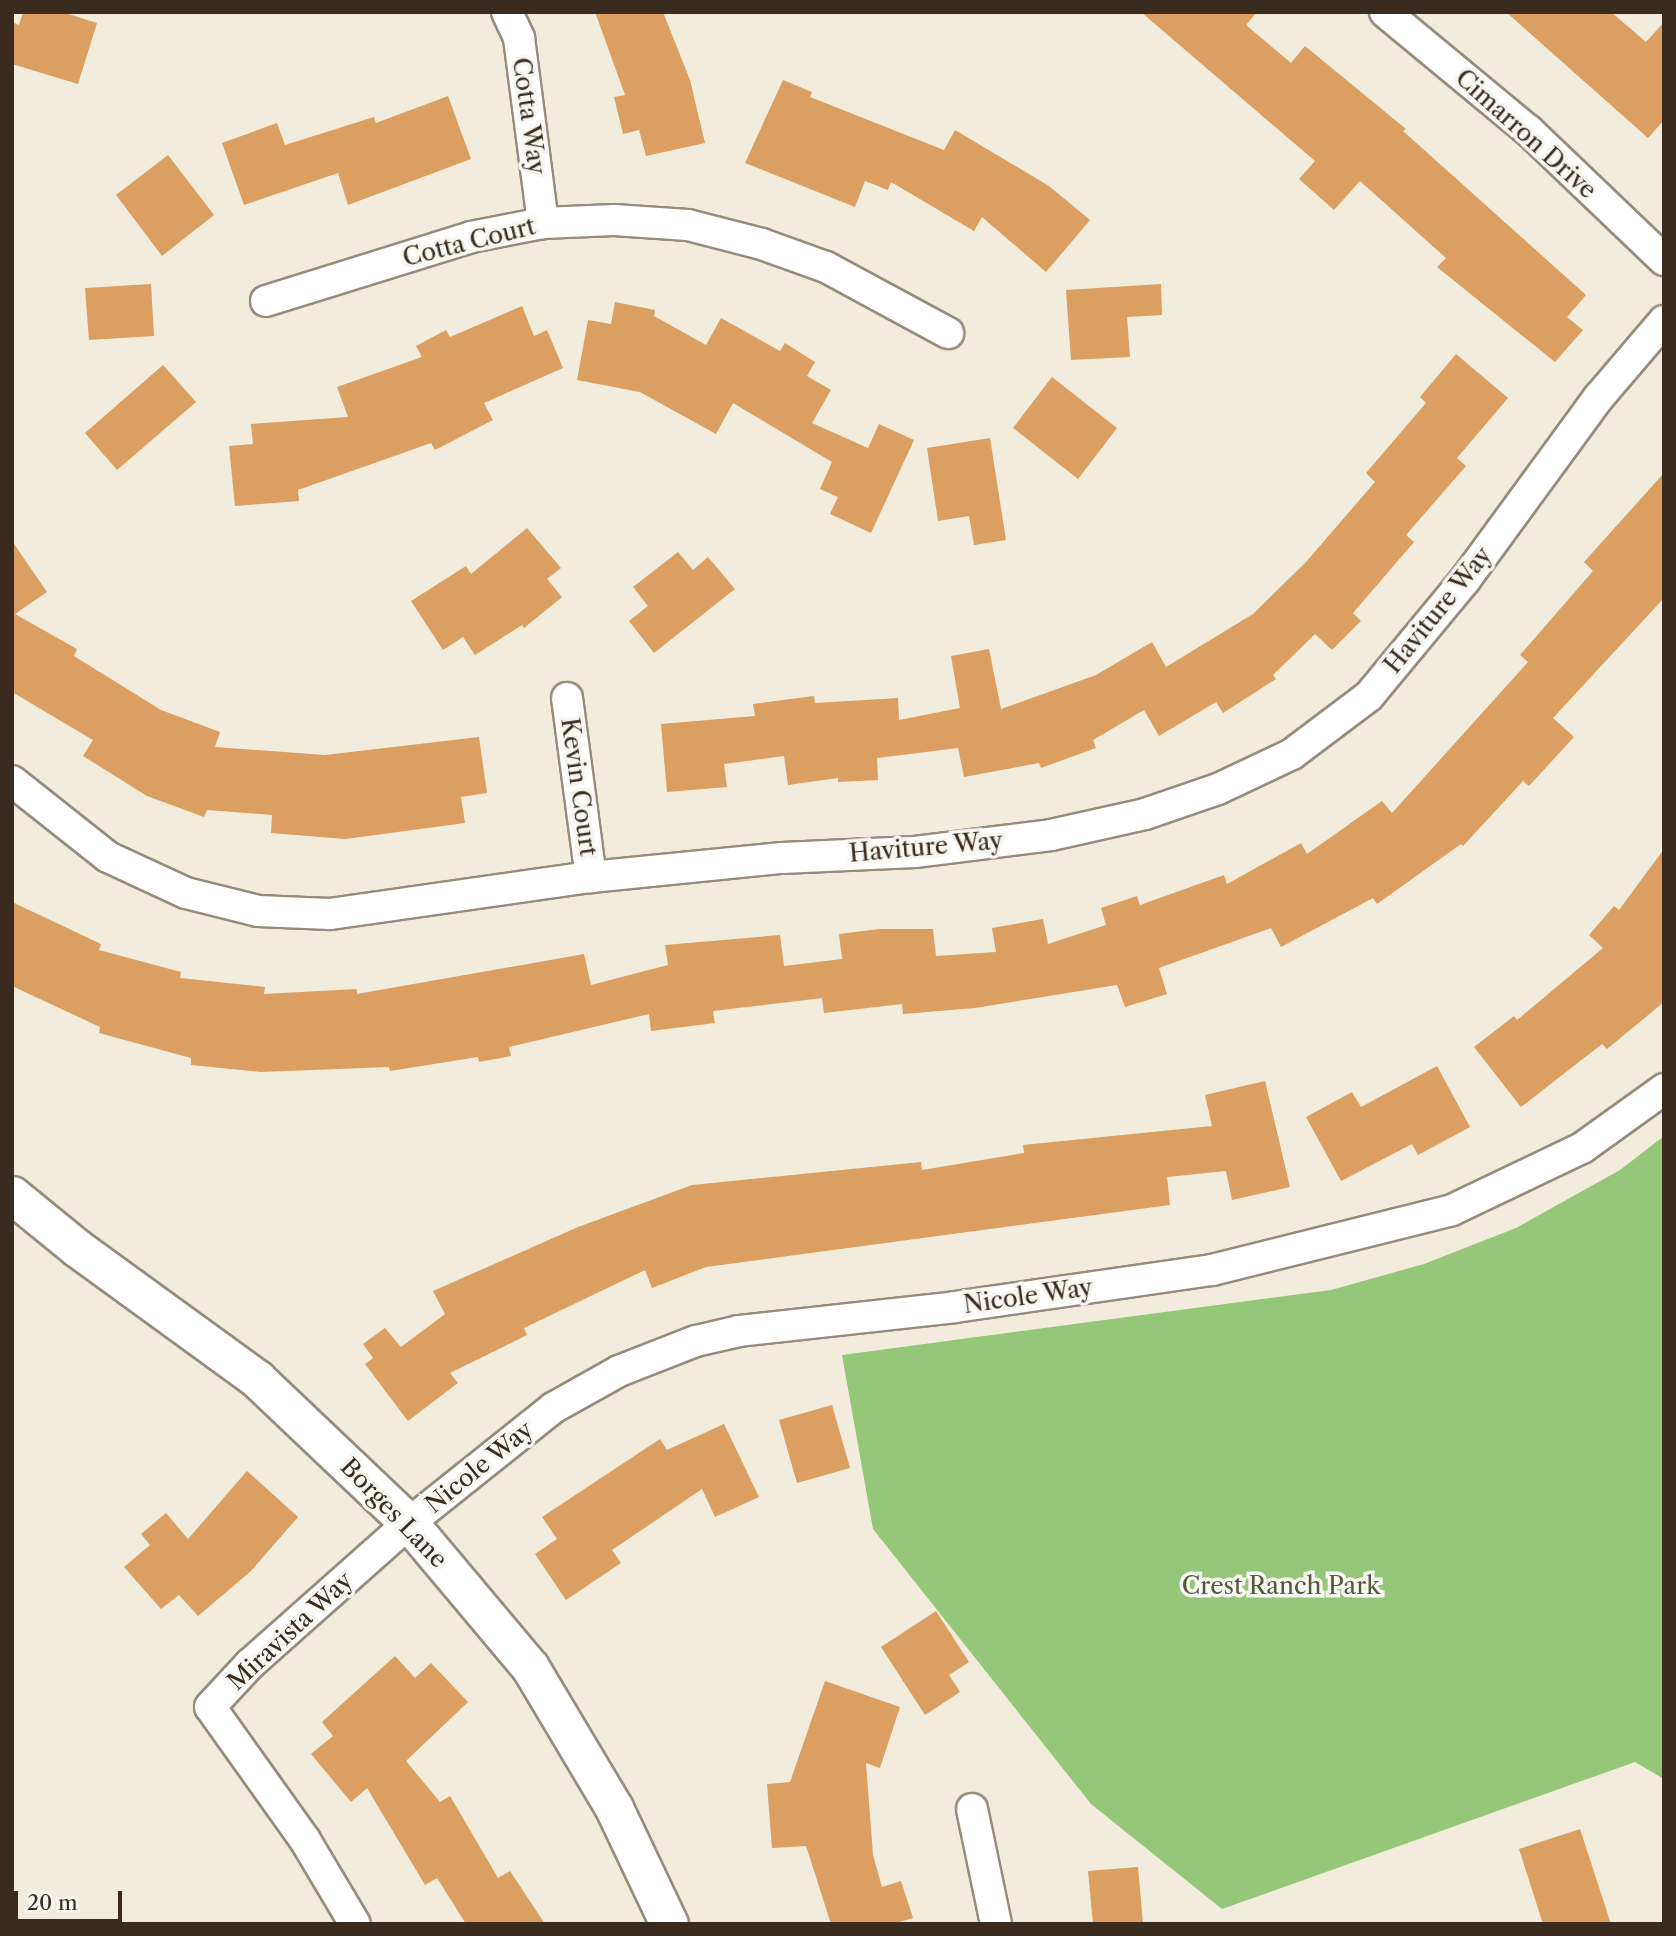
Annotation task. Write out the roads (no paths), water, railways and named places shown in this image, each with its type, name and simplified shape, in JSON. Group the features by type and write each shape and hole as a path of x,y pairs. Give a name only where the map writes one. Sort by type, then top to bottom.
{"street":[{"name":"Cotta Way","path":"507,12 519,38 544,223"},
{"name":"Cimarron Drive","path":"1385,12 1529,131 1664,260"},
{"name":"Cotta Court","path":"266,301 471,237 544,223 614,220 688,225 762,244 826,267 948,333"},
{"name":"Haviture Way","path":"12,781 108,858 186,893 258,911 330,914 592,877 782,858 915,852 1051,835 1145,814 1218,789 1292,754 1369,696 1465,580 1599,397 1664,321"},
{"name":"Kevin Court","path":"567,698 592,877"},
{"name":"Nicole Way","path":"409,1523 553,1408 619,1371 696,1341 739,1331 955,1307 1212,1270 1452,1210 1582,1149 1664,1089"},
{"name":"Borges Lane","path":"12,1195 78,1248 257,1379 409,1523 530,1667 614,1808 668,1924"},
{"name":"Miravista Way","path":"355,1924 305,1840 210,1707 250,1664 409,1523"},
{"path":"972,1809 996,1924"}],"park label":[{"name":"Crest Ranch Park","path":"1281,1586"}]}
